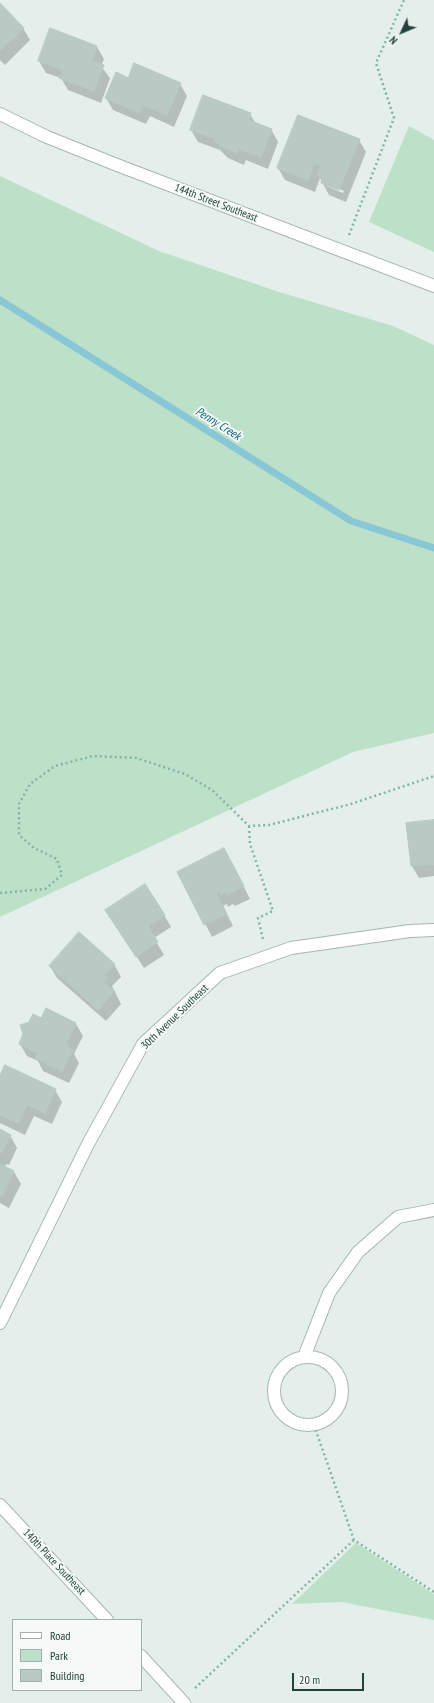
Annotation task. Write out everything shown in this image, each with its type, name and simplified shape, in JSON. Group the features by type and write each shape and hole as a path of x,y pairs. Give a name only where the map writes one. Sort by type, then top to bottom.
{"street":[{"name":"144th Street Southeast","path":"0,114 47,137 342,252 434,286"},
{"name":"30th Avenue Southeast","path":"0,1323 88,1144 143,1044 220,973 291,948 410,931 434,930"},
{"path":"304,1356 329,1292 358,1252 398,1217 434,1210"},
{"path":"304,1356 316,1357 327,1362 335,1370 341,1380 343,1392 340,1403 334,1413 325,1421 314,1425 304,1425 293,1422 284,1416 277,1407 273,1396 277,1374 284,1366 294,1359 304,1356"},
{"name":"140th Place Southeast","path":"0,1505 106,1619"},
{"path":"142,1657 183,1702"}],"path":[{"path":"342,252 394,118 376,63 404,0"},
{"path":"0,893 45,889 62,875 57,859 34,848 19,835 19,804 30,784 55,766 94,756 136,758 185,774 212,790 249,826 250,844 273,912 258,918 267,957"},
{"path":"249,826 269,825 351,804 434,776"},
{"path":"314,1425 354,1540 434,1592"},
{"path":"183,1702 354,1540"}],"green space":[{"path":"409,126 434,140 434,252 369,222"},
{"path":"0,176 159,251 279,292 393,326 434,345 434,733 353,752 0,917"},
{"path":"356,1543 434,1594 434,1620 342,1602 292,1604"}],"building":[{"path":"0,3 24,28 0,51"},
{"path":"50,28 97,46 92,61 104,65 94,91 59,78 63,70 38,61"},
{"path":"134,63 181,83 167,115 143,105 139,113 105,98 116,72 128,78"},
{"path":"203,95 251,113 249,120 272,129 261,157 239,149 237,153 219,146 220,144 214,142 215,139 190,130"},
{"path":"298,115 360,139 339,190 321,183 323,178 317,175 321,166 314,163 308,180 277,168"},
{"path":"434,820 434,864 411,866 406,823"},
{"path":"224,848 244,886 227,895 226,892 221,895 219,892 217,894 227,914 204,925 177,872"},
{"path":"145,884 165,915 148,926 158,942 136,957 105,910"},
{"path":"79,932 115,964 105,975 108,977 104,982 115,991 98,1010 49,966"},
{"path":"46,1008 76,1023 66,1044 73,1050 62,1072 35,1058 38,1053 19,1044 23,1034 20,1025 29,1022 33,1014 41,1018"},
{"path":"5,1065 56,1089 45,1113 27,1105 18,1123 0,1115 0,1076"},
{"path":"0,1129 11,1135 2,1153 0,1152"},
{"path":"0,1164 14,1171 2,1196 0,1195"}],"waterway":[{"name":"Penny Creek","path":"0,300 351,521 434,548"}]}
